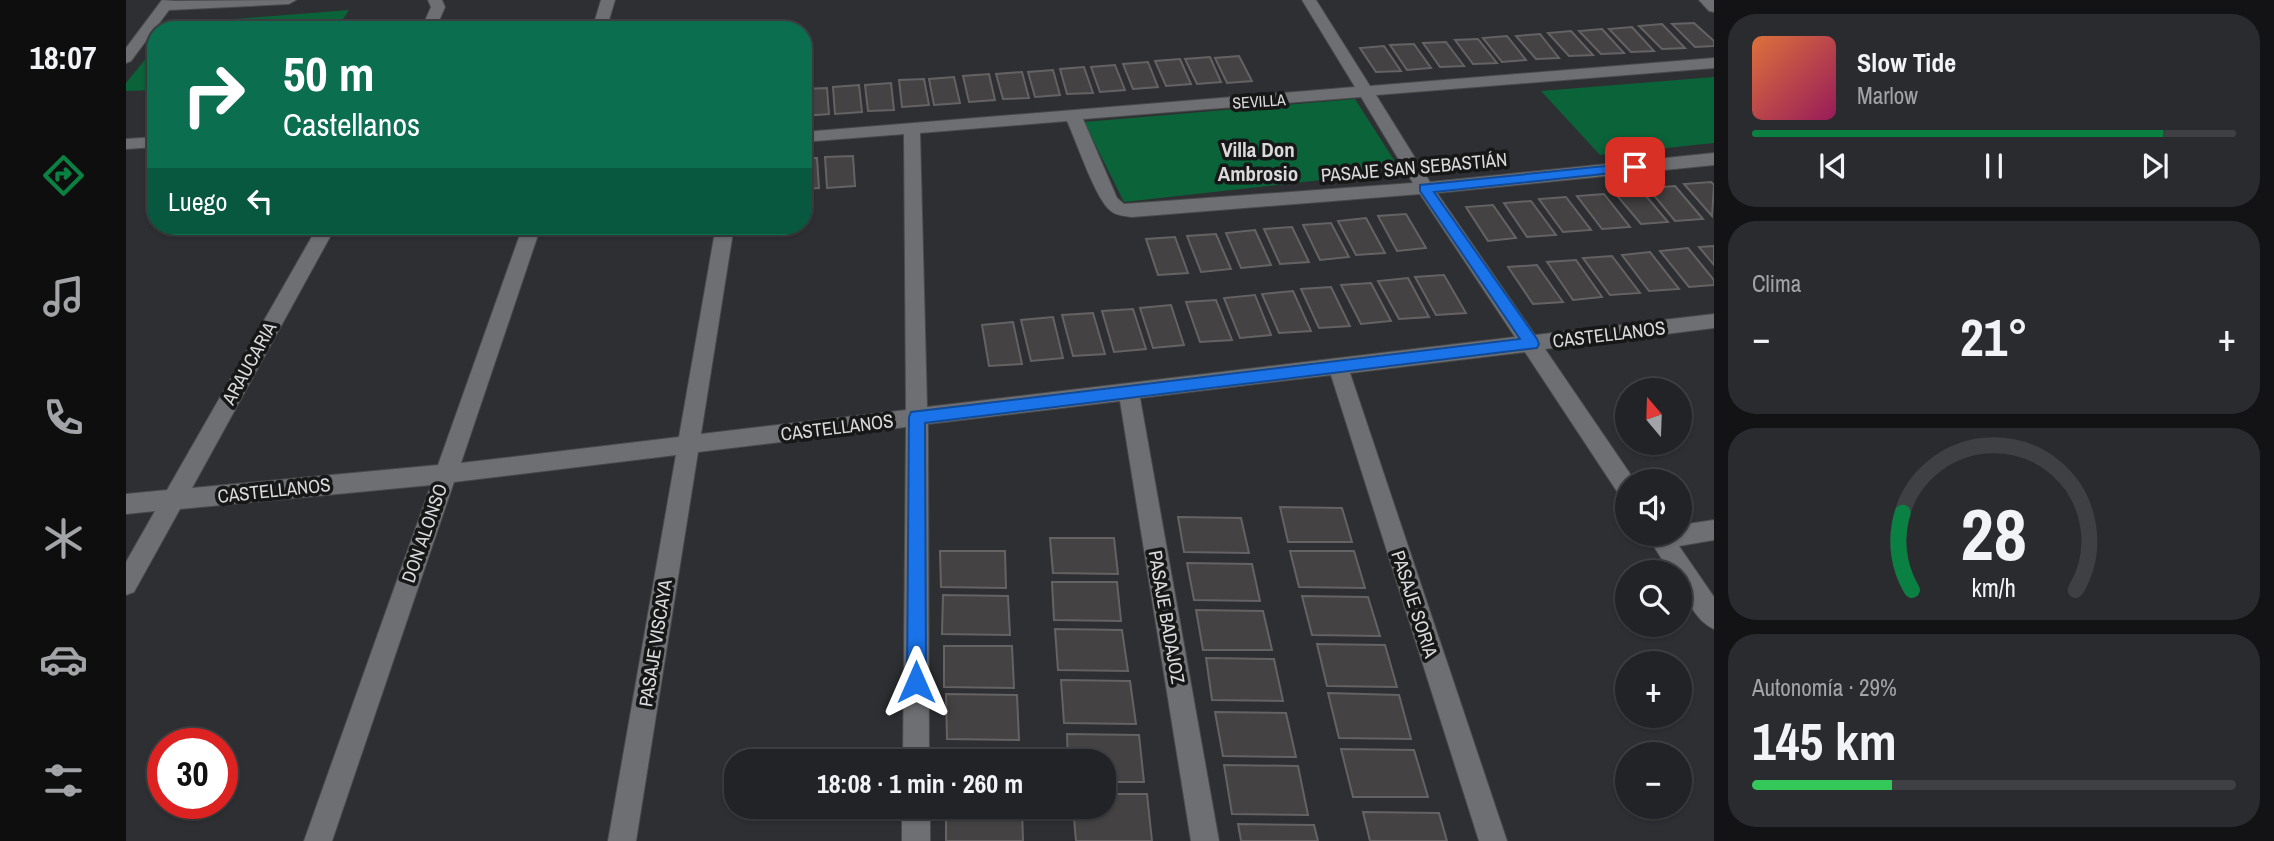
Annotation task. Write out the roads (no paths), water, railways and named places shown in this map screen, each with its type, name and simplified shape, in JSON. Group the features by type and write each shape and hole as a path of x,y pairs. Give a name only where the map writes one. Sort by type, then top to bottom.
{"street":[{"path":"154,21 167,3 289,0"},
{"path":"432,21 438,7 435,0"},
{"path":"601,21 608,0"},
{"path":"1310,0 1425,188 1615,470"},
{"path":"1706,0 1714,8"},
{"path":"126,58 147,30"},
{"name":"SEVILLA","path":"812,136 1714,64"},
{"name":"PASAJE SAN SEBASTIÁN","path":"1073,115 1110,201 1119,209 1132,211 1425,188 1714,159"},
{"path":"912,128 917,417 916,749"},
{"path":"126,144 147,143"},
{"name":"ARAUCARIA","path":"126,584 322,235"},
{"name":"DON ALONSO","path":"318,841 529,235"},
{"name":"PASAJE VISCAYA","path":"622,841 723,235"},
{"name":"CASTELLANOS","path":"126,504 444,474 1714,321"},
{"name":"PASAJE SORIA","path":"1338,368 1493,841"},
{"name":"PASAJE BADAJOZ","path":"1129,392 1205,841"},
{"path":"1692,532 1714,530"},
{"path":"1665,546 1714,617"},
{"path":"916,819 916,841"}],"district":[{"name":"Villa Don Ambrosio","path":"1258,162"}]}
